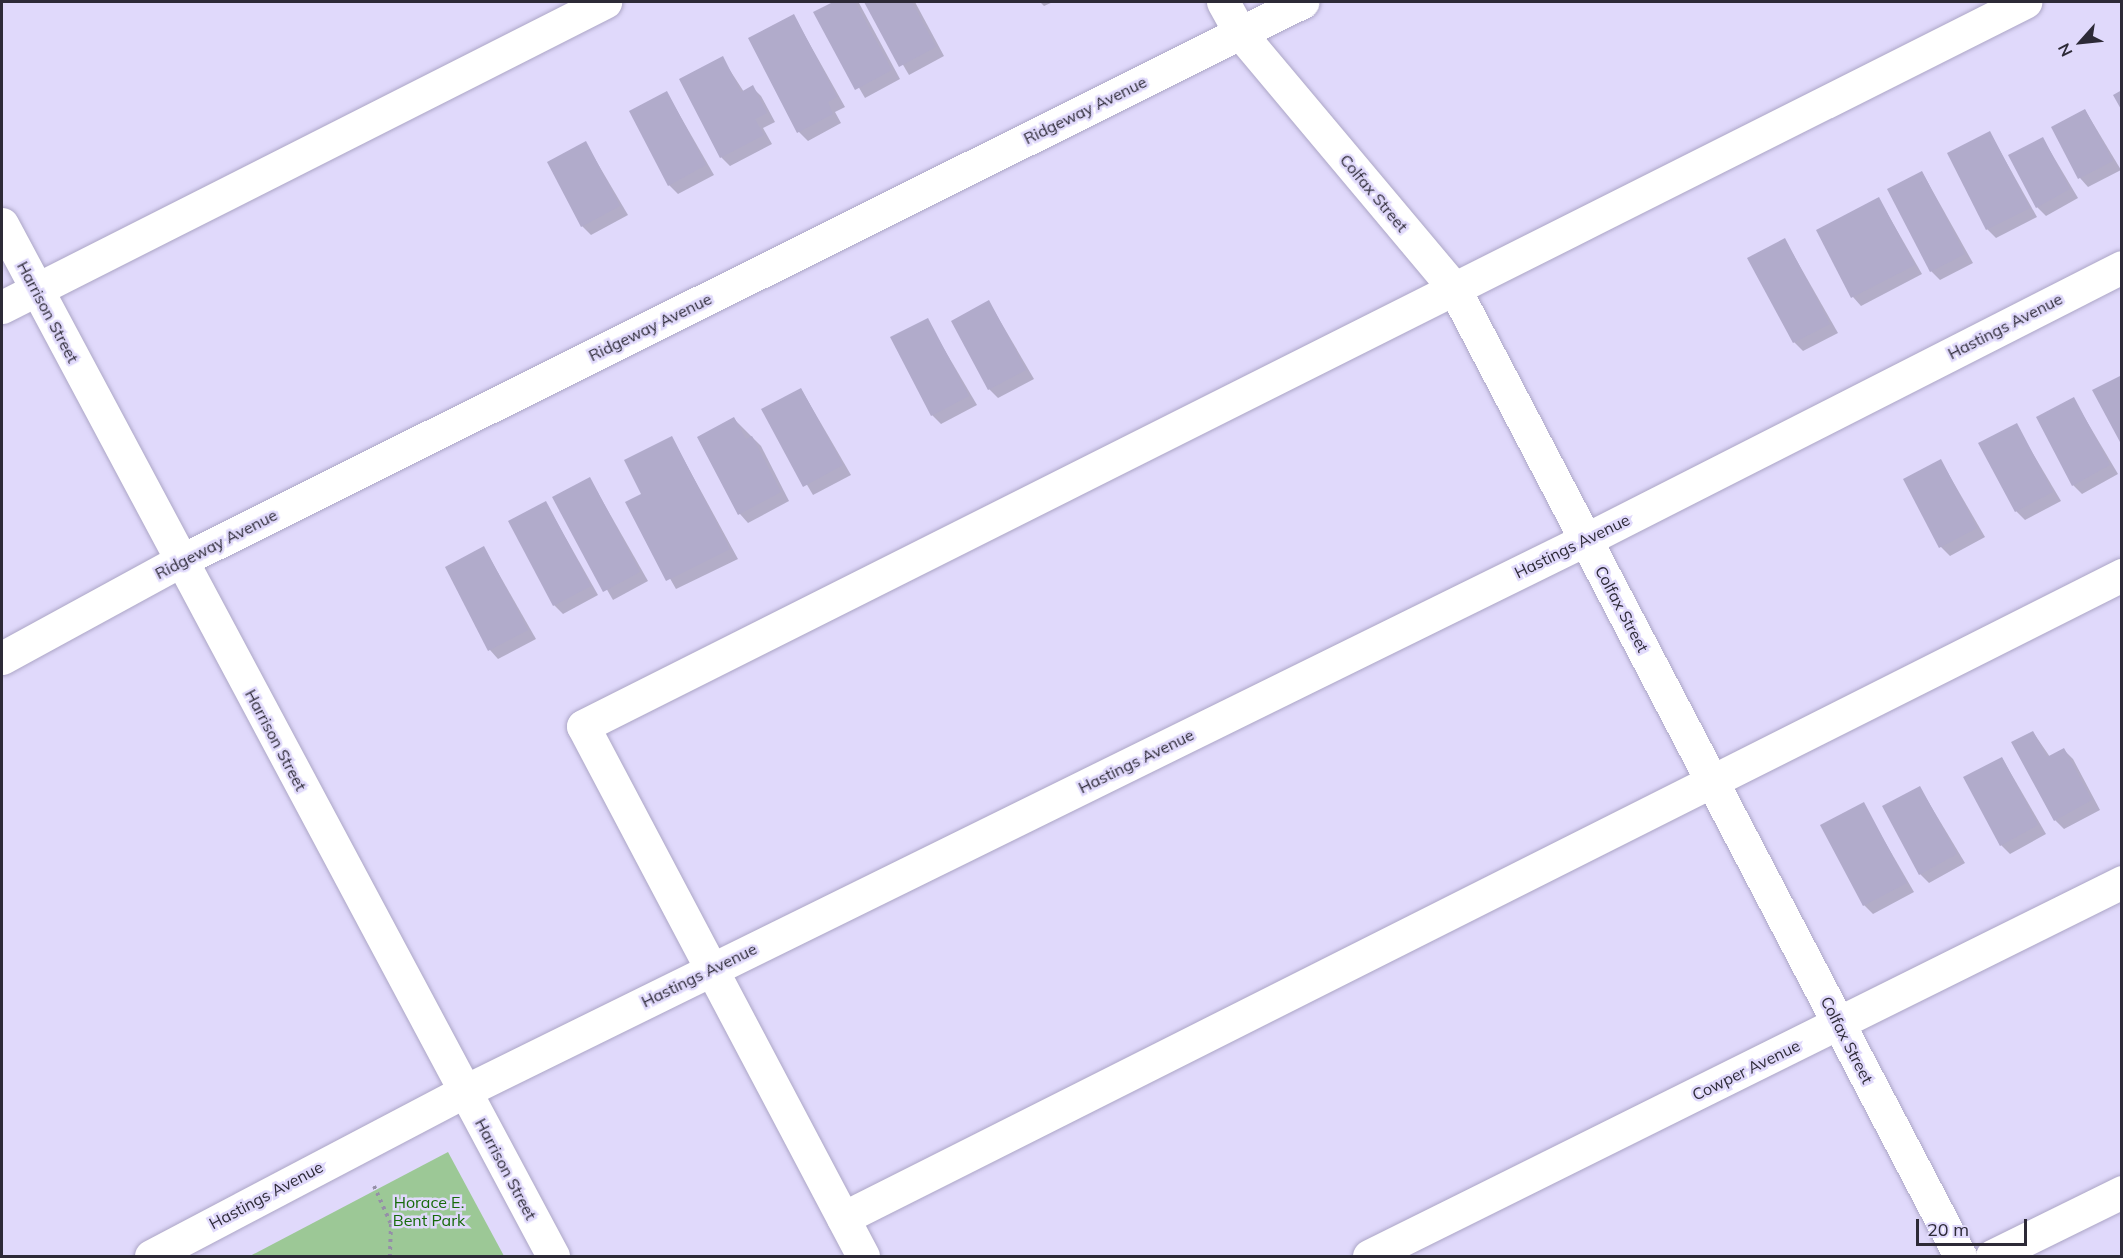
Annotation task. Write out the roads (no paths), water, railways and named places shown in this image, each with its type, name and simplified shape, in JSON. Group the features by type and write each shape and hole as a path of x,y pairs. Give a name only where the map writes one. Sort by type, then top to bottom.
{"street":[{"path":"2,307 605,2"},
{"name":"Colfax Street","path":"1223,2 1240,33 1454,288 1960,1257"},
{"name":"Ridgeway Avenue","path":"2,658 180,561 1302,2"},
{"path":"863,1257 583,726 2025,2"},
{"name":"Harrison Street","path":"2,224 553,1257"},
{"name":"Hastings Avenue","path":"151,1257 465,1091 1586,540 2121,267"},
{"path":"843,1218 2121,576"},
{"name":"Cowper Avenue","path":"1369,1257 2121,882"},
{"path":"1992,1257 2121,1192"}],"park label":[{"name":"Horace E. Bent Park","path":"429,1211"}]}
